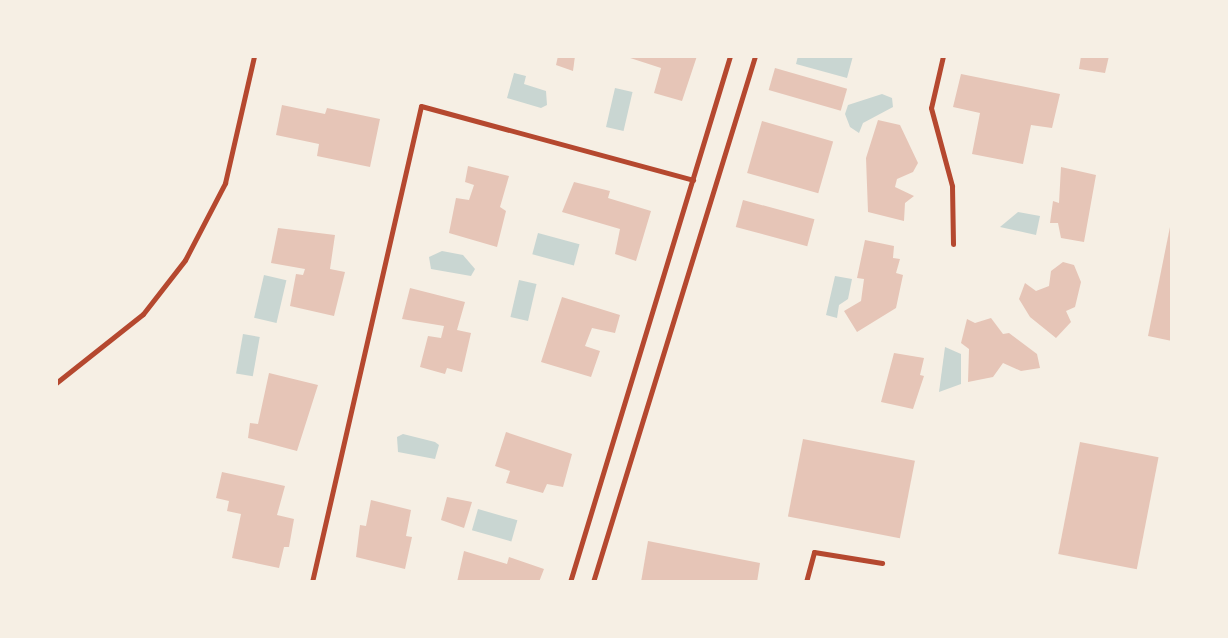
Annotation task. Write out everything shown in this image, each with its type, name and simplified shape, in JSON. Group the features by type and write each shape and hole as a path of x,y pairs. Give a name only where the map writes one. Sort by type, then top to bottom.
{"lane":[{"path":"56,383 143,314 185,260 225,184 254,56"},
{"path":"570,582 730,56"},
{"path":"593,582 755,56"},
{"path":"943,56 931,108 952,186 953,244"},
{"path":"312,582 421,106 693,180"},
{"path":"806,582 814,552 882,563"}],"shaded area":[{"path":"798,56 853,56 847,78 796,64"},
{"path":"514,73 526,76 524,84 546,91 547,105 541,108 507,98"},
{"path":"615,88 633,92 624,131 606,127"},
{"path":"882,94 892,98 893,107 863,123 859,133 850,127 845,114 848,105"},
{"path":"1018,212 1040,216 1036,235 1000,227"},
{"path":"538,233 580,244 574,265 532,254"},
{"path":"442,251 463,255 475,269 471,276 431,269 429,257"},
{"path":"264,275 286,280 277,323 254,318"},
{"path":"835,276 852,279 848,299 839,305 837,318 826,315"},
{"path":"519,280 537,284 528,321 510,317"},
{"path":"243,334 260,337 253,376 236,373"},
{"path":"945,347 961,354 961,384 939,392"},
{"path":"403,434 439,445 435,459 398,452 397,437"},
{"path":"478,509 517,520 511,541 472,530"}],"building":[{"path":"558,56 575,56 573,71 556,65"},
{"path":"624,56 697,56 682,101 654,93 661,68"},
{"path":"1081,56 1109,56 1105,73 1079,69"},
{"path":"775,68 847,89 841,111 769,90"},
{"path":"961,74 1060,94 1052,128 1031,125 1023,164 972,154 980,113 953,107"},
{"path":"282,105 325,114 327,108 380,119 370,167 317,156 319,144 276,135"},
{"path":"878,120 900,125 918,163 913,172 897,179 895,187 914,196 905,203 904,221 868,212 866,158"},
{"path":"762,121 833,141 818,193 747,173"},
{"path":"468,166 509,176 500,207 506,211 497,247 449,233 456,198 469,200 474,185 465,182"},
{"path":"1061,167 1096,175 1084,242 1061,238 1058,223 1050,223 1053,201 1059,203"},
{"path":"574,182 610,191 608,198 651,211 636,261 615,254 620,229 562,212"},
{"path":"743,200 814,219 807,246 736,227"},
{"path":"1172,222 1172,341 1148,336"},
{"path":"278,228 335,235 330,269 345,272 334,316 290,306 296,274 303,275 305,269 271,263"},
{"path":"865,240 894,246 893,258 900,259 896,273 903,275 896,308 857,332 844,311 861,301 864,279 857,278"},
{"path":"1063,262 1074,265 1081,282 1075,307 1066,311 1071,322 1056,338 1030,317 1019,299 1025,283 1036,291 1049,286 1051,271"},
{"path":"410,288 465,302 457,330 471,333 462,372 447,368 445,374 420,367 428,336 441,338 444,326 402,319"},
{"path":"562,297 620,315 615,333 592,328 585,346 600,351 591,377 541,362"},
{"path":"991,318 1003,334 1009,333 1037,354 1040,368 1021,371 1003,363 993,377 968,382 969,349 961,343 967,319 975,323"},
{"path":"894,353 924,358 920,375 924,376 913,409 881,402"},
{"path":"269,373 318,385 297,451 248,438 250,423 258,424"},
{"path":"506,432 572,454 563,487 547,484 543,493 506,483 510,471 495,466"},
{"path":"803,439 915,461 900,538 788,517"},
{"path":"1080,442 1159,457 1137,569 1058,554"},
{"path":"222,472 285,486 277,515 294,519 289,547 284,547 279,568 232,558 241,514 227,511 229,501 216,498"},
{"path":"447,497 472,502 464,528 441,520"},
{"path":"371,500 411,510 406,536 412,537 405,569 356,557 360,525 366,526"},
{"path":"648,541 760,563 757,582 641,582"},
{"path":"464,551 507,564 509,557 544,569 539,582 457,582"}]}
